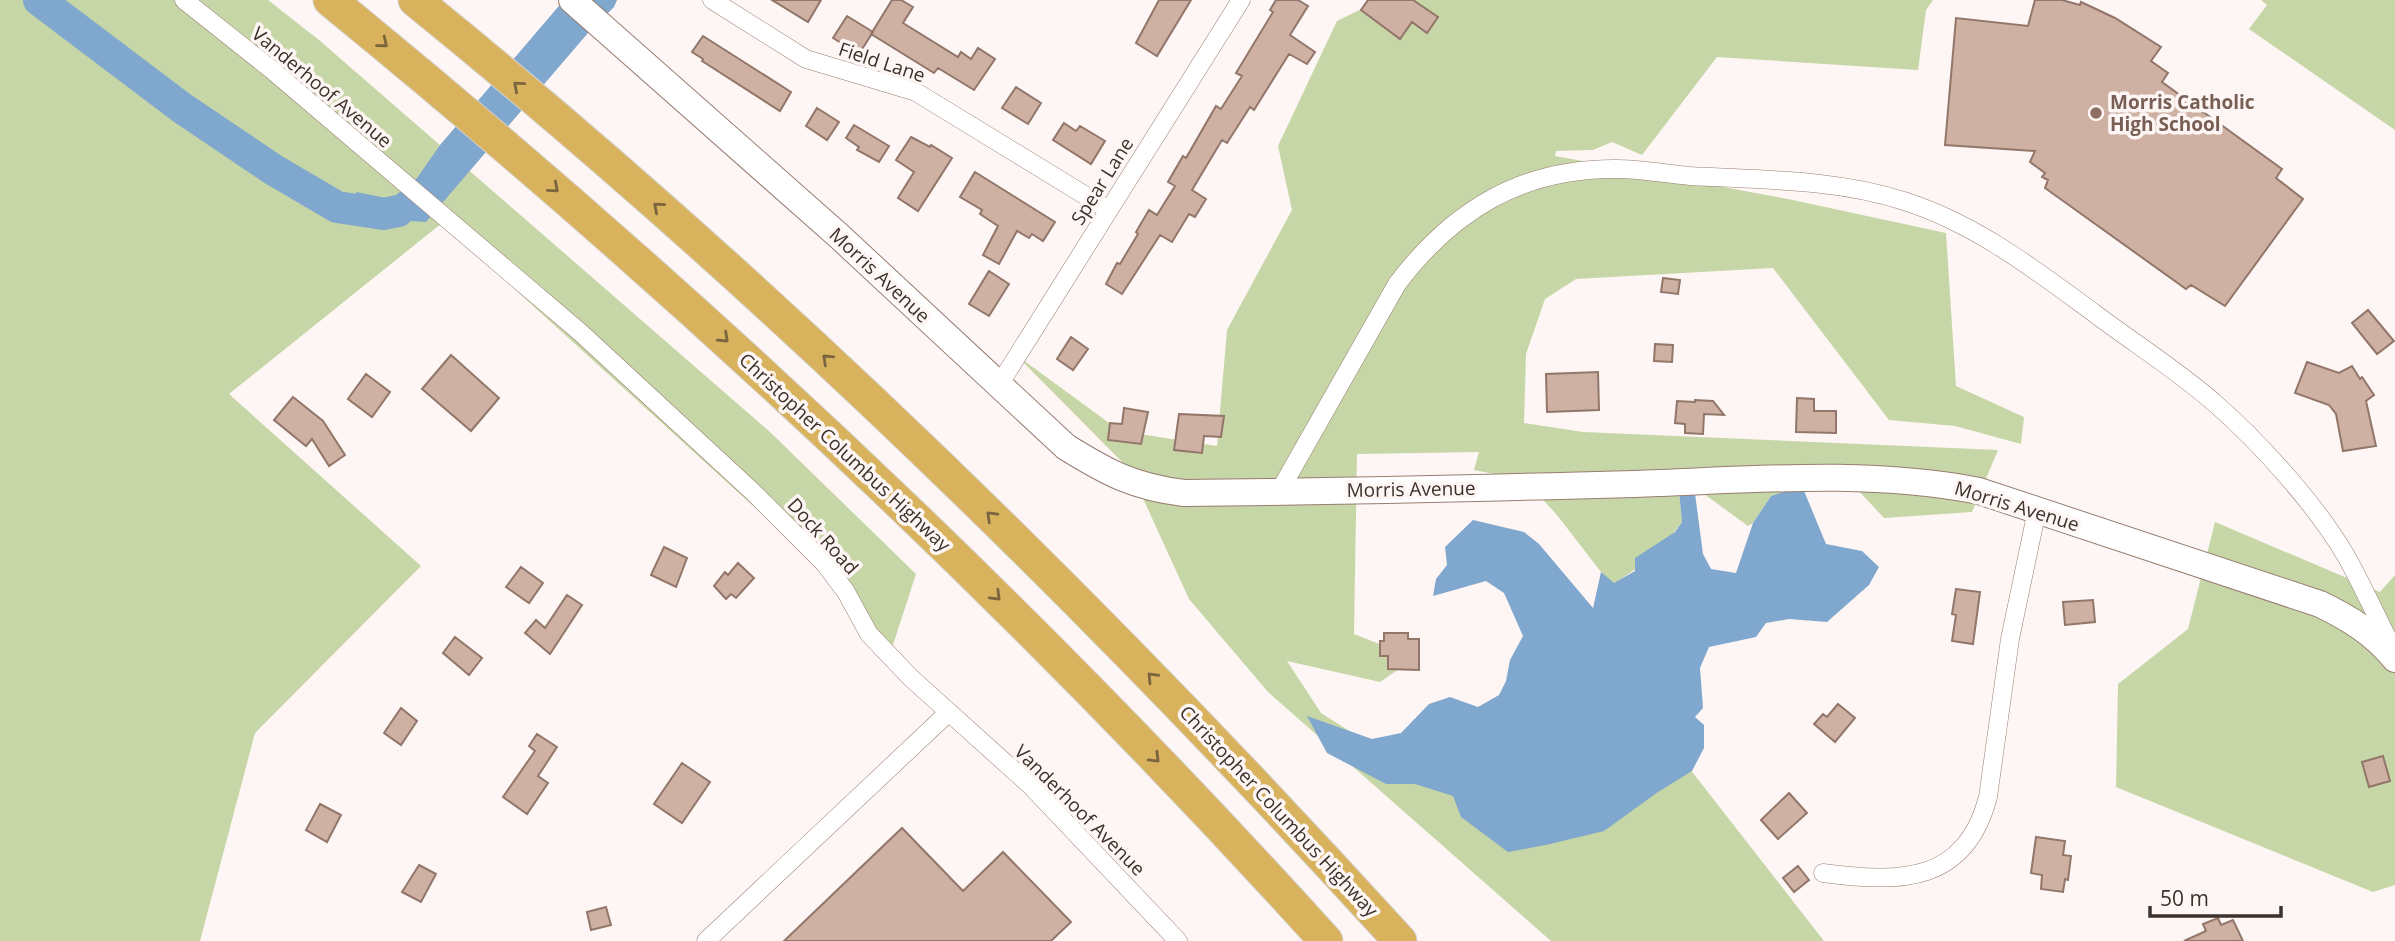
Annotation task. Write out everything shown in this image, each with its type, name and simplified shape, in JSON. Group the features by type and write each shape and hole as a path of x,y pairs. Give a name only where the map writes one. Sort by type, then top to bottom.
{"highway":[{"name":"Christopher Columbus Highway","path":"330,0 502,143 689,306 909,512 1176,779 1326,941"},
{"name":"Christopher Columbus Highway","path":"415,0 465,40 734,274 998,522 1222,749 1400,941"}],"street":[{"name":"Vanderhoof Avenue","path":"184,0 272,70 400,181"},
{"name":"Morris Avenue","path":"572,0 839,236 1066,447 1106,472 1136,484 1184,493 1849,477 1947,485 1979,491 2320,604 2370,633 2395,659"},
{"name":"Field Lane","path":"712,0 806,60 916,92 1109,210"},
{"name":"Spear Lane","path":"999,385 1241,0"},
{"path":"1279,492 1397,284 1439,235 1493,197 1523,184 1586,169 1822,184 1862,190 1933,211 1970,228 2012,253 2217,405 2293,485 2346,555 2395,653"},
{"name":"Dock Road","path":"400,181 581,333 754,493 825,564 846,592 869,634 948,712"},
{"path":"1823,873 1860,877 1906,876 1945,864 1965,848 1975,835 1988,796 2010,639 2037,510"},
{"name":"Vanderhoof Avenue","path":"948,712 1031,786 1178,941"},
{"path":"706,941 948,712"}],"green space":[{"path":"0,0 268,0 319,40 769,431 916,574 890,654 829,575 442,223 229,394 421,566 255,733 200,941 0,941"},
{"path":"1380,0 1933,0 1926,10 1918,70 1717,57 1642,155 1612,142 1593,150 1556,151 1555,156 1788,199 1946,233 1956,386 2024,417 2021,444 1955,426 1889,420 1773,268 1576,279 1545,299 1526,354 1524,423 1583,432 1998,450 1972,512 1884,518 1844,475 1771,496 1753,523 1748,526 1693,486 1679,491 1682,522 1675,531 1651,556 1613,584 1525,480 1474,470 1479,452 1357,454 1354,634 1415,658 1380,682 1287,661 1321,713 1381,751 1672,746 1824,941 1551,941 1268,692 1189,599 1130,470 1015,354 1120,431 1217,446 1227,330 1292,210 1278,146 1337,21"},
{"path":"2261,0 2395,0 2395,130 2249,29 2267,5"},
{"path":"2215,522 2380,592 2395,575 2395,885 2373,892 2116,787 2118,684 2188,629"}],"water":[{"path":"564,0 617,0 614,7 588,33 426,222 355,214 356,192 391,199 417,178 440,145"},
{"path":"1694,486 1703,554 1711,569 1736,573 1753,523 1771,496 1802,486 1826,544 1862,551 1879,567 1869,585 1827,622 1789,619 1766,623 1756,637 1709,647 1700,668 1703,708 1695,717 1704,725 1704,748 1692,771 1604,831 1508,852 1461,817 1453,796 1415,784 1386,784 1327,753 1307,716 1372,739 1401,733 1429,704 1450,697 1478,707 1499,695 1506,681 1510,660 1523,636 1504,593 1486,581 1433,596 1436,579 1447,565 1445,547 1473,520 1524,532 1539,544 1593,608 1601,572 1614,583 1635,571 1635,558 1675,532 1682,522 1679,491"}],"building":[{"path":"772,0 821,0 808,22"},
{"path":"892,0 901,0 913,7 903,23 958,57 961,52 971,59 978,48 995,59 974,90 938,68 934,73 871,34"},
{"path":"1159,0 1191,0 1157,56 1136,43"},
{"path":"1276,0 1298,0 1308,6 1290,35 1315,52 1307,64 1289,54 1254,110 1250,107 1227,143 1222,140 1192,190 1206,199 1195,217 1189,214 1172,242 1160,235 1122,294 1106,284 1117,263 1120,264 1149,210 1157,215 1175,186 1168,182 1183,156 1186,158 1216,106 1221,109 1242,76 1236,73 1273,12 1270,10"},
{"path":"1368,0 1413,0 1438,17 1427,33 1412,22 1400,39 1361,10"},
{"path":"2035,0 2062,0 2080,5 2081,2 2115,18 2161,47 2151,61 2168,73 2162,82 2282,169 2276,178 2303,199 2225,306 2191,285 2186,289 2045,188 2048,180 2042,177 2045,173 2030,162 2035,151 1945,145 1956,18 2028,26"},
{"path":"847,16 873,32 859,54 833,38"},
{"path":"703,36 791,92 780,111 692,52"},
{"path":"1016,87 1041,103 1028,124 1002,108"},
{"path":"817,108 839,122 827,140 806,126"},
{"path":"1064,123 1076,131 1080,126 1105,141 1091,164 1053,140"},
{"path":"854,125 889,146 879,162 857,150 859,147 846,138"},
{"path":"911,137 952,158 918,211 898,198 914,172 896,160"},
{"path":"975,172 1055,222 1043,241 1032,234 1029,238 1017,231 999,264 983,255 998,226 980,214 982,210 960,197"},
{"path":"989,271 1009,284 989,316 969,304"},
{"path":"1663,278 1680,280 1678,294 1661,292"},
{"path":"2368,310 2394,341 2377,354 2352,323"},
{"path":"1071,337 1088,349 1073,370 1057,359"},
{"path":"1655,344 1673,345 1672,362 1654,361"},
{"path":"451,355 499,398 471,431 422,389"},
{"path":"2307,362 2339,373 2352,366 2360,379 2362,377 2374,395 2366,401 2376,446 2343,451 2336,414 2329,405 2295,393"},
{"path":"1598,372 1599,410 1547,412 1546,374"},
{"path":"366,374 390,392 372,417 348,399"},
{"path":"293,397 323,421 345,455 329,466 312,439 306,446 274,420"},
{"path":"1797,398 1814,399 1814,411 1836,411 1836,433 1796,432"},
{"path":"1677,401 1713,401 1724,415 1704,414 1703,434 1685,433 1685,424 1675,423"},
{"path":"1124,408 1148,412 1141,444 1108,440 1110,423 1122,424"},
{"path":"1179,414 1224,416 1221,437 1204,436 1202,453 1174,450"},
{"path":"664,547 687,558 676,587 651,575"},
{"path":"738,563 754,578 736,598 731,594 726,599 714,586 725,572 728,575"},
{"path":"521,567 543,583 529,603 506,587"},
{"path":"1956,589 1980,592 1973,644 1952,641"},
{"path":"567,595 582,605 550,654 525,633 536,620 545,628"},
{"path":"2093,600 2095,622 2065,625 2063,602"},
{"path":"1384,633 1408,633 1408,639 1419,639 1419,670 1388,669 1388,656 1380,656 1380,641 1384,641"},
{"path":"455,637 482,658 469,675 443,653"},
{"path":"1838,704 1855,718 1835,742 1814,724 1823,714 1827,717"},
{"path":"401,708 417,721 401,745 384,733"},
{"path":"537,734 557,747 538,776 548,783 527,814 503,797 535,751 529,746"},
{"path":"2383,756 2390,781 2369,787 2362,762"},
{"path":"682,763 710,782 682,823 654,804"},
{"path":"1789,793 1807,813 1778,839 1761,820"},
{"path":"320,804 341,815 327,842 306,830"},
{"path":"902,828 963,891 1003,852 1071,922 1051,941 784,941"},
{"path":"2036,837 2065,841 2063,855 2071,856 2068,880 2065,879 2063,892 2041,889 2042,875 2031,873"},
{"path":"419,865 436,874 421,902 402,892"},
{"path":"1798,866 1809,880 1794,892 1783,878"},
{"path":"606,907 611,925 591,930 587,912"},
{"path":"2218,918 2221,925 2233,920 2243,941 2184,941 2206,931 2203,924"}],"waterway":[{"path":"39,0 182,108 274,170 337,207 383,214 398,211"}],"place":[{"name":"Morris Catholic High School","path":"2096,113"}]}
